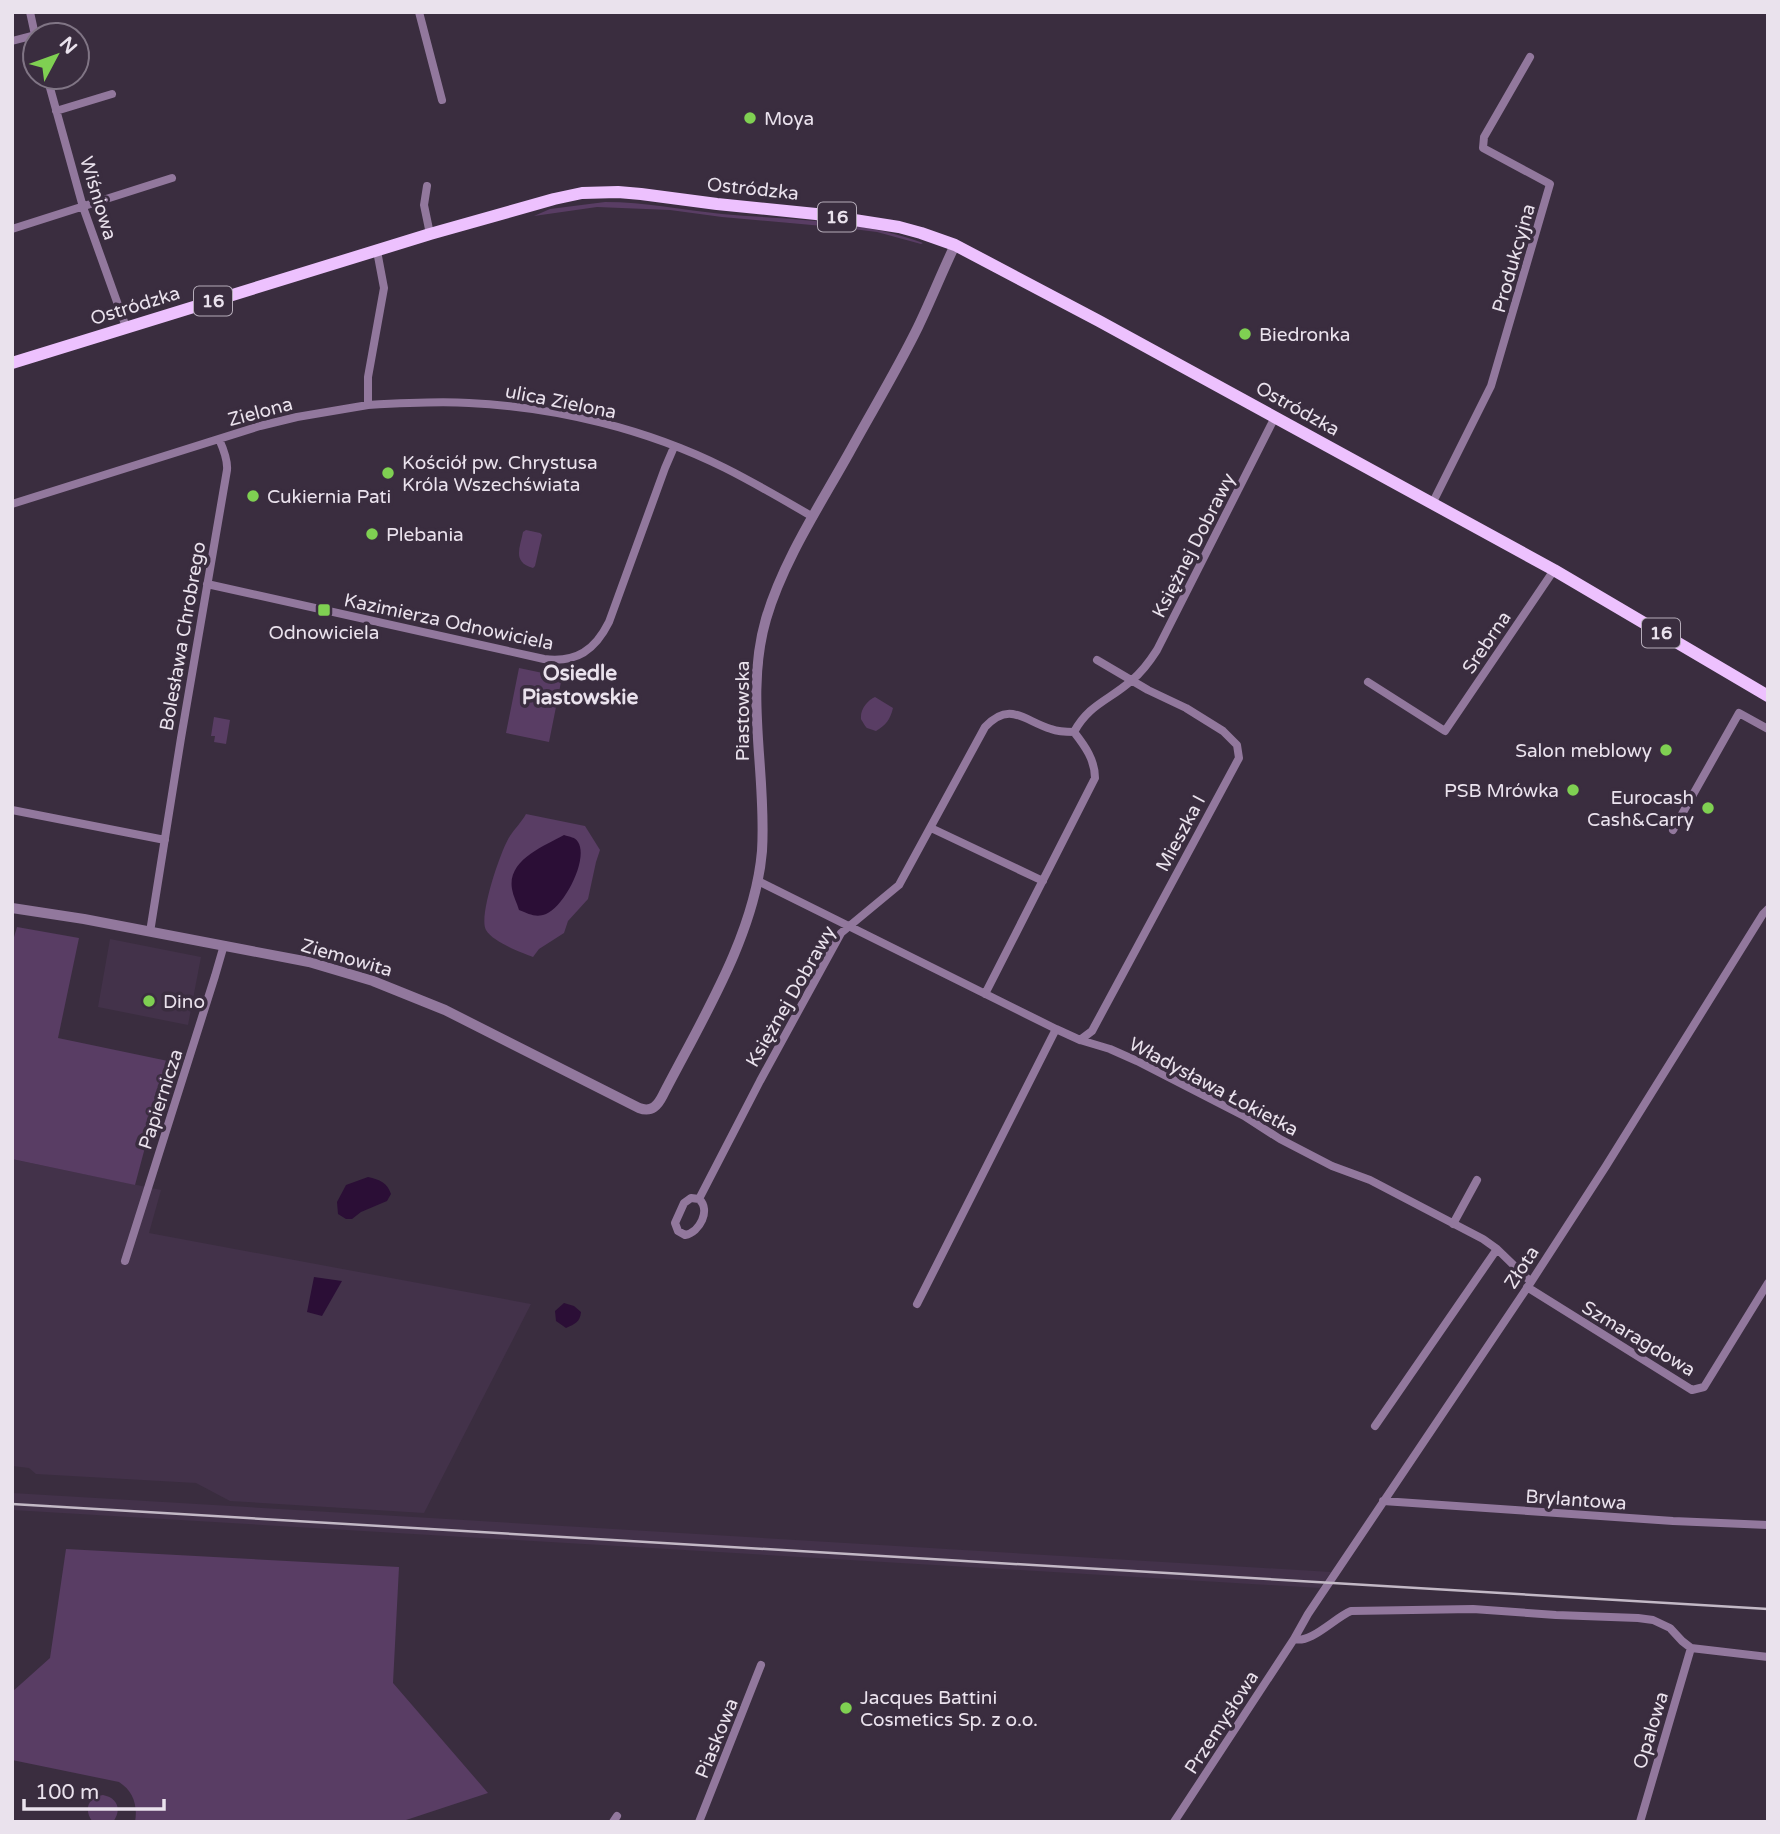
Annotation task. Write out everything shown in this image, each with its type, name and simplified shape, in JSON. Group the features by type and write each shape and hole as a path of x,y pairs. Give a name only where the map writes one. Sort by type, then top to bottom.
{"main road":[{"name":"Ostródzka","path":"12,363 430,234 582,193 618,192 816,214 877,223 955,245 1554,570"},
{"name":"16","path":"1554,570 1768,696"}],"street":[{"path":"419,12 442,100"},
{"name":"Produkcyjna","path":"1432,505 1491,386 1550,184 1483,148 1484,137 1530,57"},
{"name":"Wiśniowa","path":"51,91 83,206 126,327"},
{"path":"56,111 112,94"},
{"path":"12,229 172,178"},
{"path":"427,186 424,205 430,234"},
{"name":"Piastowska","path":"648,1111 660,1101 718,989 739,942 758,881 763,823 756,674 767,617 785,571 917,330 955,245"},
{"path":"369,405 368,377 384,288 377,251"},
{"name":"ulica Zielona","path":"369,405 468,403 540,410 606,424 654,438 724,467 813,517"},
{"name":"Zielona","path":"12,504 260,426 369,405"},
{"name":"Księżnej Dobrawy","path":"699,1199 841,933 899,885 985,727 1001,714 1012,713 1049,729 1074,732 1086,713 1131,681 1147,665 1275,417"},
{"name":"Bolesława Chrobrego","path":"150,932 228,466 219,439"},
{"name":"Kazimierza Odnowiciela","path":"207,584 544,659 568,659 583,654 590,648 609,622 674,447"},
{"name":"Srebrna","path":"1368,682 1445,732 1554,570"},
{"path":"1097,660 1131,681"},
{"name":"Mieszka I","path":"1080,1040 1092,1031 1238,758 1237,745 1223,731 1186,708 1131,681"},
{"path":"1673,830 1739,713 1768,729"},
{"path":"985,994 1095,778 1095,769 1087,751 1074,732"},
{"path":"12,810 165,841"},
{"path":"932,828 1043,881"},
{"name":"Władysława Łokietka","path":"758,881 1056,1029 1138,1061 1332,1166 1370,1180 1483,1239 1497,1249 1529,1284"},
{"name":"Ziemowita","path":"12,908 224,945 337,970 411,995 445,1010 648,1111"},
{"name":"Złota","path":"1294,1639 1606,1166 1766,913"},
{"name":"Papiernicza","path":"125,1261 224,945"},
{"path":"917,1304 1056,1029"},
{"path":"1453,1224 1477,1180"},
{"name":"Księżnej Dobrawy","path":"699,1199 705,1209 697,1229 690,1234 681,1234 675,1223 680,1211 687,1200 699,1199"},
{"path":"1374,1426 1497,1249"},
{"name":"Szmaragdowa","path":"1529,1284 1692,1390 1704,1387 1768,1283"},
{"name":"Brylantowa","path":"1383,1501 1768,1525"},
{"path":"1294,1639 1302,1640 1350,1611 1473,1609 1653,1620 1670,1628 1691,1648 1768,1657"},
{"name":"Przemysłowa","path":"1174,1822 1294,1639"},
{"name":"Opalowa","path":"1640,1822 1691,1648"},
{"name":"Piaskowa","path":"699,1822 761,1665"}],"shaded area":[{"path":"605,202 849,225 923,243 877,232 670,210 597,207 534,216 550,209"},
{"path":"526,530 542,535 533,568 522,562 519,554 523,532"},
{"path":"519,668 562,677 549,742 506,733"},
{"path":"875,697 893,708 887,722 876,731 866,728 861,719 865,705"},
{"path":"214,717 230,720 226,744 214,742 215,736 211,736"},
{"path":"526,814 585,826 600,850 588,899 568,921 564,933 539,949 533,957 494,939 484,923 501,854"},
{"path":"564,835 575,839 581,850 577,870 567,893 553,910 546,914 536,916 519,910 512,889 515,870 537,849"},
{"path":"17,927 79,938 58,1038 168,1061 135,1185 12,1159 12,944"},
{"path":"110,939 201,957 188,1025 98,1007"},
{"path":"12,1159 161,1190 149,1233 531,1304 424,1513 230,1501 196,1483 36,1474 29,1468 12,1466"},
{"path":"368,1177 385,1184 391,1194 387,1201 361,1212 352,1219 338,1214 337,1202 346,1185"},
{"path":"314,1277 342,1281 322,1316 307,1312"},
{"path":"564,1303 581,1312 580,1318 566,1328 556,1321 555,1311"},
{"path":"12,1493 1331,1572 1320,1588 12,1510"},
{"path":"66,1549 399,1567 393,1683 488,1793 400,1822 135,1822 133,1799 119,1782 12,1760 12,1692 50,1658"},
{"path":"103,1795 115,1802 117,1813 113,1822 93,1822 88,1813 89,1805 94,1798"}],"railway":[{"path":"12,1504 1768,1609"}],"place":[{"name":"Moya","path":"750,118"},
{"name":"Biedronka","path":"1245,334"},
{"name":"Kościół pw. Chrystusa Króla Wszechświata","path":"388,473"},
{"name":"Cukiernia Pati","path":"253,496"},
{"name":"Plebania","path":"372,534"},
{"name":"Odnowiciela","path":"324,610"},
{"name":"Salon meblowy","path":"1666,750"},
{"name":"PSB Mrówka","path":"1573,790"},
{"name":"Eurocash Cash&Carry","path":"1708,808"},
{"name":"Dino","path":"149,1001"},
{"name":"Jacques Battini Cosmetics Sp. z o.o.","path":"846,1708"}],"district":[{"name":"Osiedle Piastowskie","path":"580,685"}]}
